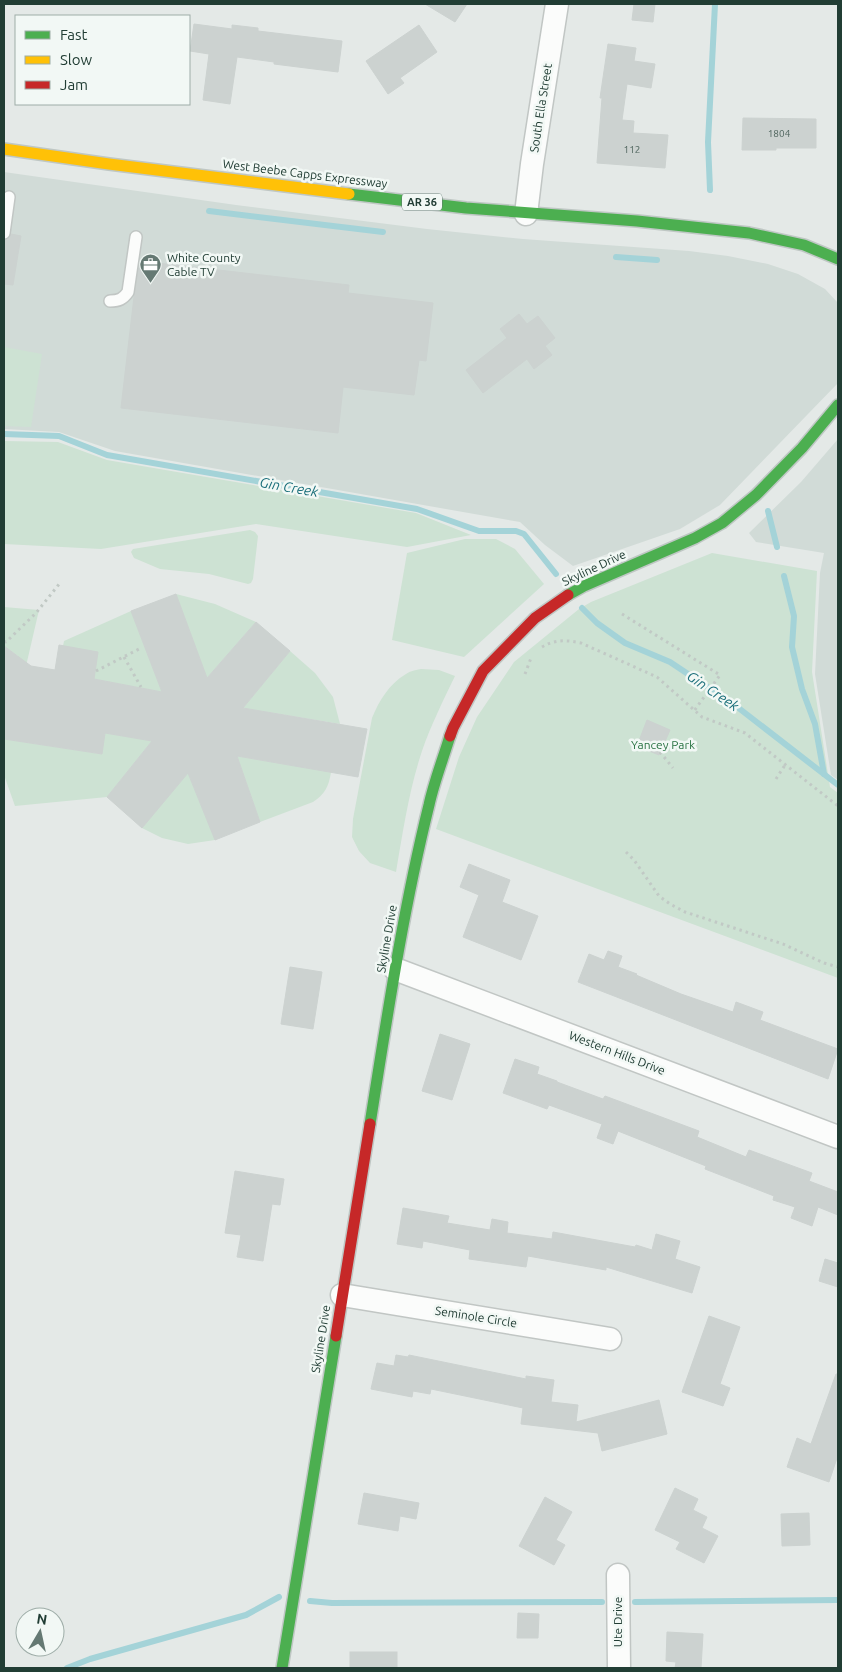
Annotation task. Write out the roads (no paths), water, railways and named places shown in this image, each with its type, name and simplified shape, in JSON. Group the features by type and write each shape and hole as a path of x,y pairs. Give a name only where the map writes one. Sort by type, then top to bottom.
{"street":[{"name":"South Ella Street","path":"526,214 557,4"},
{"name":"West Beebe Capps Expressway","path":"4,149 465,208 653,222 737,231 769,236 804,246 835,263"},
{"path":"804,246 838,252"},
{"name":"Skyline Drive","path":"282,1668 395,969 429,803 452,728 483,671 535,618 584,586 695,538 722,523 756,495 802,448 838,405"},
{"name":"Western Hills Drive","path":"395,969 838,1137"},
{"name":"Seminole Circle","path":"342,1295 610,1339"},
{"name":"Ute Drive","path":"618,1575 618,1668"}],"lane":[{"path":"4,233 9,198"},
{"path":"110,301 124,298 128,292 136,238"}],"waterway":[{"path":"710,190 708,142 715,4"},
{"path":"209,211 383,232"},
{"path":"616,257 657,260"},
{"name":"Gin Creek","path":"4,434 59,436 107,455 417,509 479,531 516,531 524,534 556,574"},
{"path":"768,511 777,547"},
{"path":"784,576 794,616 792,647 802,689 815,724 824,774"},
{"name":"Gin Creek","path":"582,608 597,623 625,643 670,662 736,706 838,785"},
{"path":"67,1668 90,1659 246,1615 279,1597"},
{"path":"635,1602 838,1600"},
{"path":"310,1601 332,1603 602,1602"}],"place":[{"name":"White County Cable TV","path":"151,284"}],"park label":[{"name":"Yancey Park","path":"663,745"}]}
